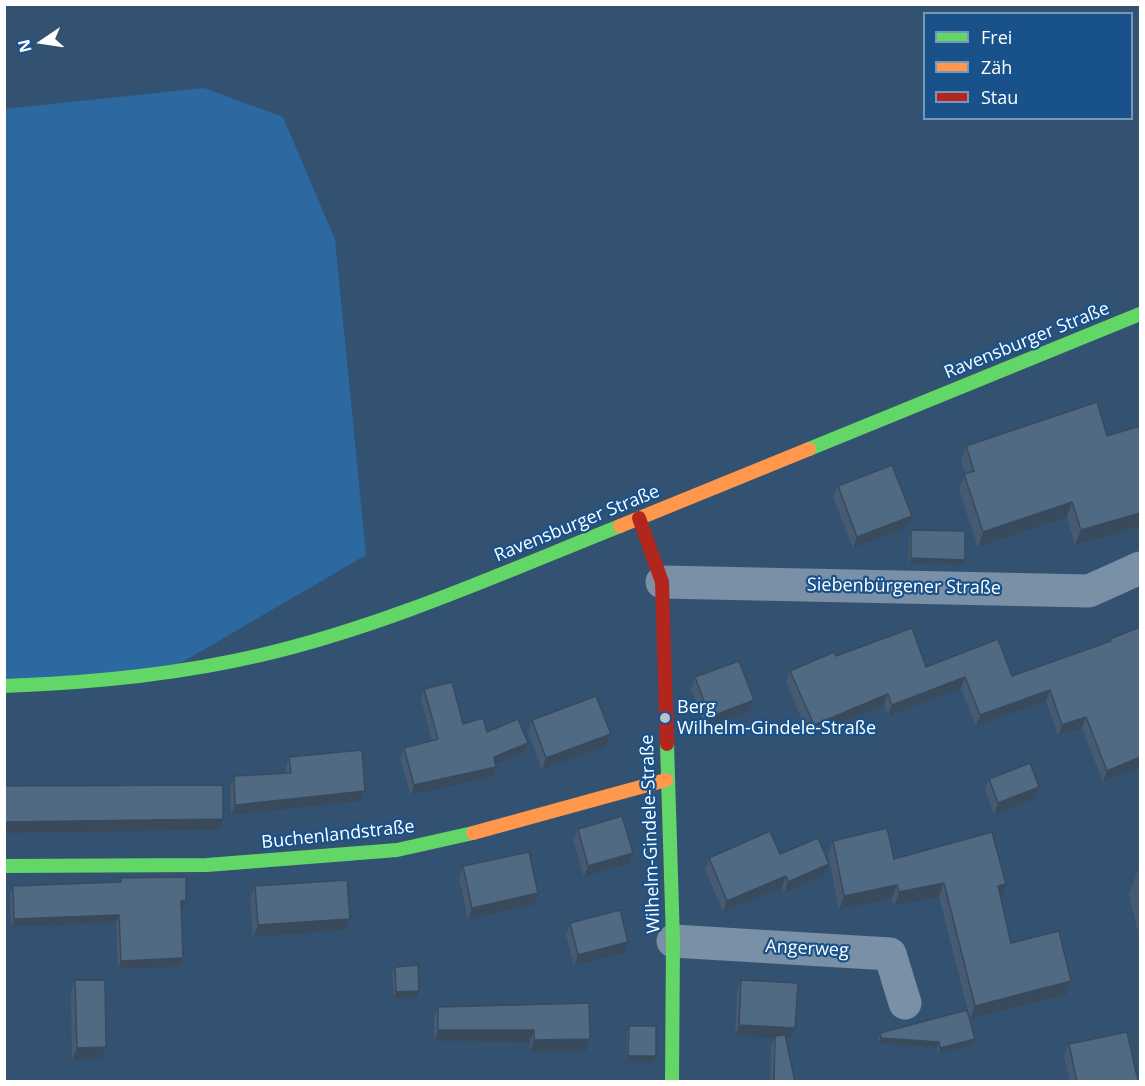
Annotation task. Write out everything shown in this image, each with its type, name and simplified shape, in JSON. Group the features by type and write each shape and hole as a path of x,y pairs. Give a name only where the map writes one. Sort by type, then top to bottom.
{"street":[{"name":"Ravensburger Straße","path":"4,686 45,685 162,674 246,658 341,633 419,606 717,488 1140,314"},
{"name":"Wilhelm-Gindele-Straße","path":"639,518 662,582 666,780 673,941 672,1082"},
{"name":"Siebenbürgener Straße","path":"662,582 1089,591 1140,568"},
{"name":"Buchenlandstraße","path":"4,866 207,865 275,862 397,850 504,826 666,780"},
{"name":"Angerweg","path":"673,941 890,954 904,1003"}],"shaded area":[{"path":"204,88 283,117 335,240 366,555 162,674 5,686 4,109"}],"building":[{"path":"1097,402 1107,436 1140,426 1140,513 1081,530 1072,502 983,532 964,474 974,471 966,446"},
{"path":"892,465 912,516 857,537 838,486"},
{"path":"911,530 965,531 965,560 911,558"},
{"path":"1140,627 1140,757 1107,771 1086,717 1062,725 1050,690 980,715 965,677 892,705 888,694 814,725 790,671 834,652 836,656 912,628 926,667 998,639 1012,676 1111,641 1110,639"},
{"path":"739,661 754,700 710,717 695,677"},
{"path":"452,682 463,724 483,718 487,732 518,719 528,743 494,757 496,767 414,785 404,748 438,739 424,689"},
{"path":"596,696 611,734 546,758 532,720"},
{"path":"362,750 365,791 235,805 234,776 291,773 289,757"},
{"path":"1030,763 1039,787 998,803 989,779"},
{"path":"223,785 223,819 4,822 4,786"},
{"path":"622,816 633,853 588,866 578,829"},
{"path":"887,828 894,859 992,832 1006,884 998,886 1011,943 1059,931 1071,981 975,1006 944,883 899,892 897,885 844,896 833,841"},
{"path":"770,831 780,854 818,838 829,864 788,882 786,876 727,901 709,858"},
{"path":"529,852 538,893 472,908 463,866"},
{"path":"186,877 186,901 181,901 183,958 121,961 119,915 14,919 13,886 121,882 120,878"},
{"path":"347,880 350,919 258,925 255,886"},
{"path":"620,910 628,942 578,955 570,923"},
{"path":"418,965 419,991 396,992 395,967"},
{"path":"75,980 105,980 106,1047 77,1048"},
{"path":"741,980 798,983 795,1028 739,1025"},
{"path":"589,1003 590,1039 534,1040 534,1030 438,1030 438,1007"},
{"path":"967,1010 975,1039 940,1048 939,1042 881,1038 880,1033"},
{"path":"629,1026 656,1026 656,1056 628,1056"},
{"path":"1127,1032 1138,1081 1077,1082 1069,1044"},
{"path":"785,1035 795,1082 774,1082 775,1036"}],"traffic: fast":[{"path":"809,449 1140,314"},
{"path":"4,686 69,683 165,673 261,655 398,614 620,526"},
{"path":"667,744 673,941 672,1082"},
{"path":"4,866 207,865 397,850 473,833"}],"traffic: slow":[{"path":"620,526 809,449"},
{"path":"473,833 666,780"}],"traffic: jam":[{"path":"639,518 662,582 667,744"}],"place":[{"name":"Berg Wilhelm-Gindele-Straße","path":"665,718"}]}
